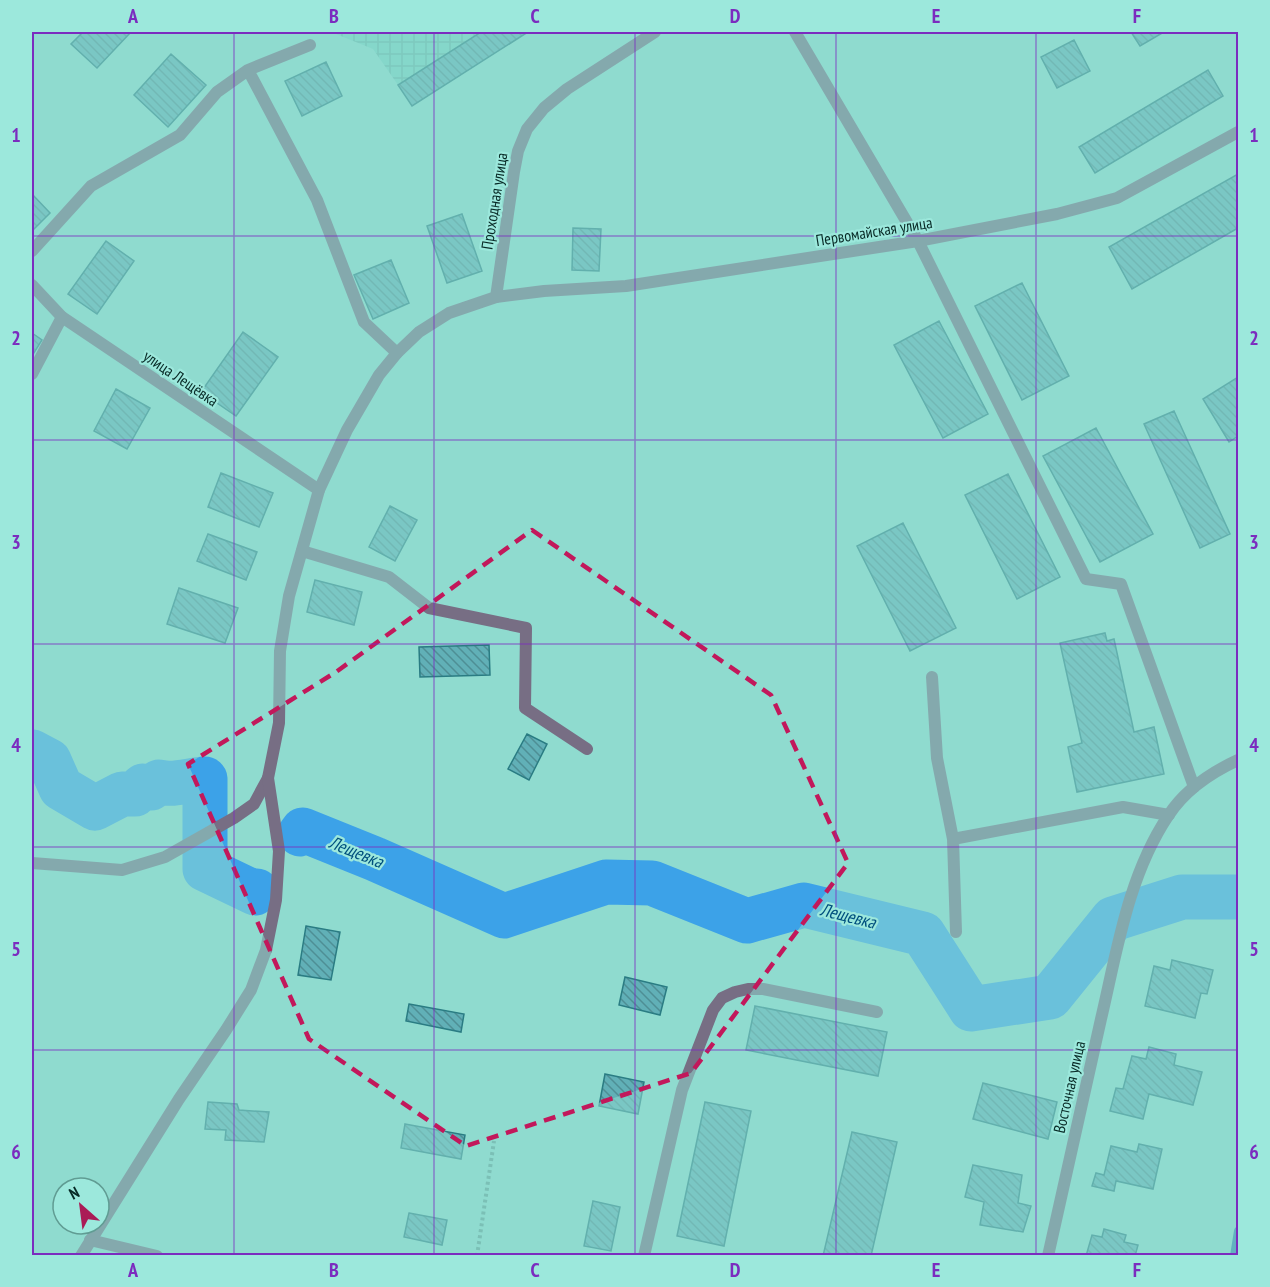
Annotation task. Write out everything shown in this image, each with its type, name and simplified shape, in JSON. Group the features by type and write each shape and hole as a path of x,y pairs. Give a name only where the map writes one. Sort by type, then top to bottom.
{"street":[{"name":"Проходная улица","path":"496,297 514,172 518,151 527,129 544,108 567,90 655,32"},
{"path":"795,32 918,241 1086,579 1121,584 1194,787"},
{"path":"32,251 91,186 180,135 217,92 249,70 310,45"},
{"path":"249,70 317,200 364,322 397,352"},
{"name":"Первомайская улица","path":"268,778 279,723 280,651 289,596 319,490 347,430 379,375 397,352 419,332 449,313 496,297 544,291 626,286 918,241 1057,214 1117,198 1239,132"},
{"name":"улица Лещёвка","path":"32,285 62,317 319,490"},
{"path":"32,374 62,317"},
{"path":"302,551 390,577 429,608 526,628 525,708 587,749"},
{"path":"932,677 937,758 953,839 956,932"},
{"path":"953,839 1123,807 1169,815 1194,787 1225,766 1239,760"},
{"path":"32,864 122,870 165,857 254,804 268,778"},
{"path":"81,1256 179,1098 226,1030 250,990 266,950 276,900 279,851 268,778"},
{"name":"Восточная улица","path":"1048,1256 1122,927 1149,851 1169,815"},
{"path":"644,1256 682,1089 713,1010 722,998 748,989 763,988 877,1012"},
{"path":"90,1240 157,1256"}],"path":[{"path":"477,1256 494,1141"}],"highlighted area":[{"path":"532,530 771,695 848,863 691,1073 466,1146 309,1039 188,764 336,672"}],"shaded area":[{"path":"331,32 481,32 398,85 373,49"}],"building":[{"path":"83,32 131,32 97,68 71,44"},
{"path":"481,32 528,32 412,106 398,85"},
{"path":"1131,32 1164,32 1140,46"},
{"path":"1074,40 1090,71 1057,88 1041,57"},
{"path":"171,54 206,85 168,127 134,95"},
{"path":"326,62 342,96 302,116 285,81"},
{"path":"1208,70 1223,96 1095,173 1079,147"},
{"path":"1238,174 1238,228 1132,289 1109,247"},
{"path":"32,194 50,213 32,231"},
{"path":"462,214 482,271 447,283 427,226"},
{"path":"573,228 601,229 599,271 572,270"},
{"path":"106,241 134,261 97,314 68,294"},
{"path":"391,260 409,303 373,319 354,275"},
{"path":"1022,283 1069,376 1022,400 975,306"},
{"path":"939,321 988,414 943,438 894,345"},
{"path":"243,332 278,357 236,416 201,392"},
{"path":"32,333 42,340 32,356"},
{"path":"1238,377 1238,436 1229,442 1203,399"},
{"path":"116,389 150,408 127,449 94,431"},
{"path":"1174,411 1230,534 1200,548 1144,424"},
{"path":"1096,428 1153,534 1100,562 1043,456"},
{"path":"221,473 273,493 259,527 208,507"},
{"path":"1008,474 1060,577 1017,599 965,495"},
{"path":"390,506 417,520 395,561 369,547"},
{"path":"903,523 956,628 910,651 857,546"},
{"path":"208,534 257,552 246,580 197,561"},
{"path":"315,580 362,592 354,625 307,612"},
{"path":"179,588 238,608 225,643 167,624"},
{"path":"1105,633 1107,641 1114,639 1134,732 1154,727 1164,774 1077,792 1068,747 1082,743 1060,643"},
{"path":"489,645 490,675 420,677 419,647"},
{"path":"527,734 547,744 529,780 508,769"},
{"path":"306,926 340,932 331,980 298,975"},
{"path":"1172,960 1213,970 1207,994 1201,993 1195,1018 1145,1006 1154,966 1170,970"},
{"path":"625,977 667,987 660,1015 619,1005"},
{"path":"409,1004 464,1014 461,1032 406,1021"},
{"path":"755,1006 887,1032 878,1076 746,1050"},
{"path":"1149,1047 1176,1054 1174,1065 1202,1072 1193,1105 1149,1094 1143,1119 1110,1111 1116,1088 1123,1089 1132,1056 1146,1059"},
{"path":"605,1074 644,1082 638,1114 599,1106"},
{"path":"983,1083 1057,1102 1048,1139 973,1119"},
{"path":"208,1102 237,1104 239,1110 269,1112 264,1142 225,1140 226,1130 205,1129"},
{"path":"705,1102 751,1111 724,1246 677,1236"},
{"path":"405,1124 465,1135 461,1159 401,1148"},
{"path":"852,1132 897,1142 871,1256 823,1256"},
{"path":"1139,1144 1162,1149 1153,1189 1116,1181 1114,1191 1092,1186 1096,1173 1104,1175 1111,1146 1137,1152"},
{"path":"973,1165 1022,1175 1018,1203 1031,1206 1023,1232 980,1225 984,1202 965,1197"},
{"path":"593,1201 620,1207 611,1251 584,1246"},
{"path":"409,1213 447,1220 442,1245 404,1237"},
{"path":"1104,1229 1126,1235 1124,1242 1138,1245 1135,1256 1086,1256 1092,1235 1102,1237"}],"waterway":[{"name":"Лещевка","path":"32,752 49,761 61,788 95,808 122,794 135,794 143,786 151,788 159,782 175,783 205,779 205,869 255,893 257,891"},
{"name":"Лещевка","path":"300,834 303,830 504,916 606,882 652,883 747,921 804,905 923,934 971,1009 1050,997 1113,919 1182,897 1238,897"},
{"name":"Лещевка","path":"1234,1256 1238,1231"}]}
